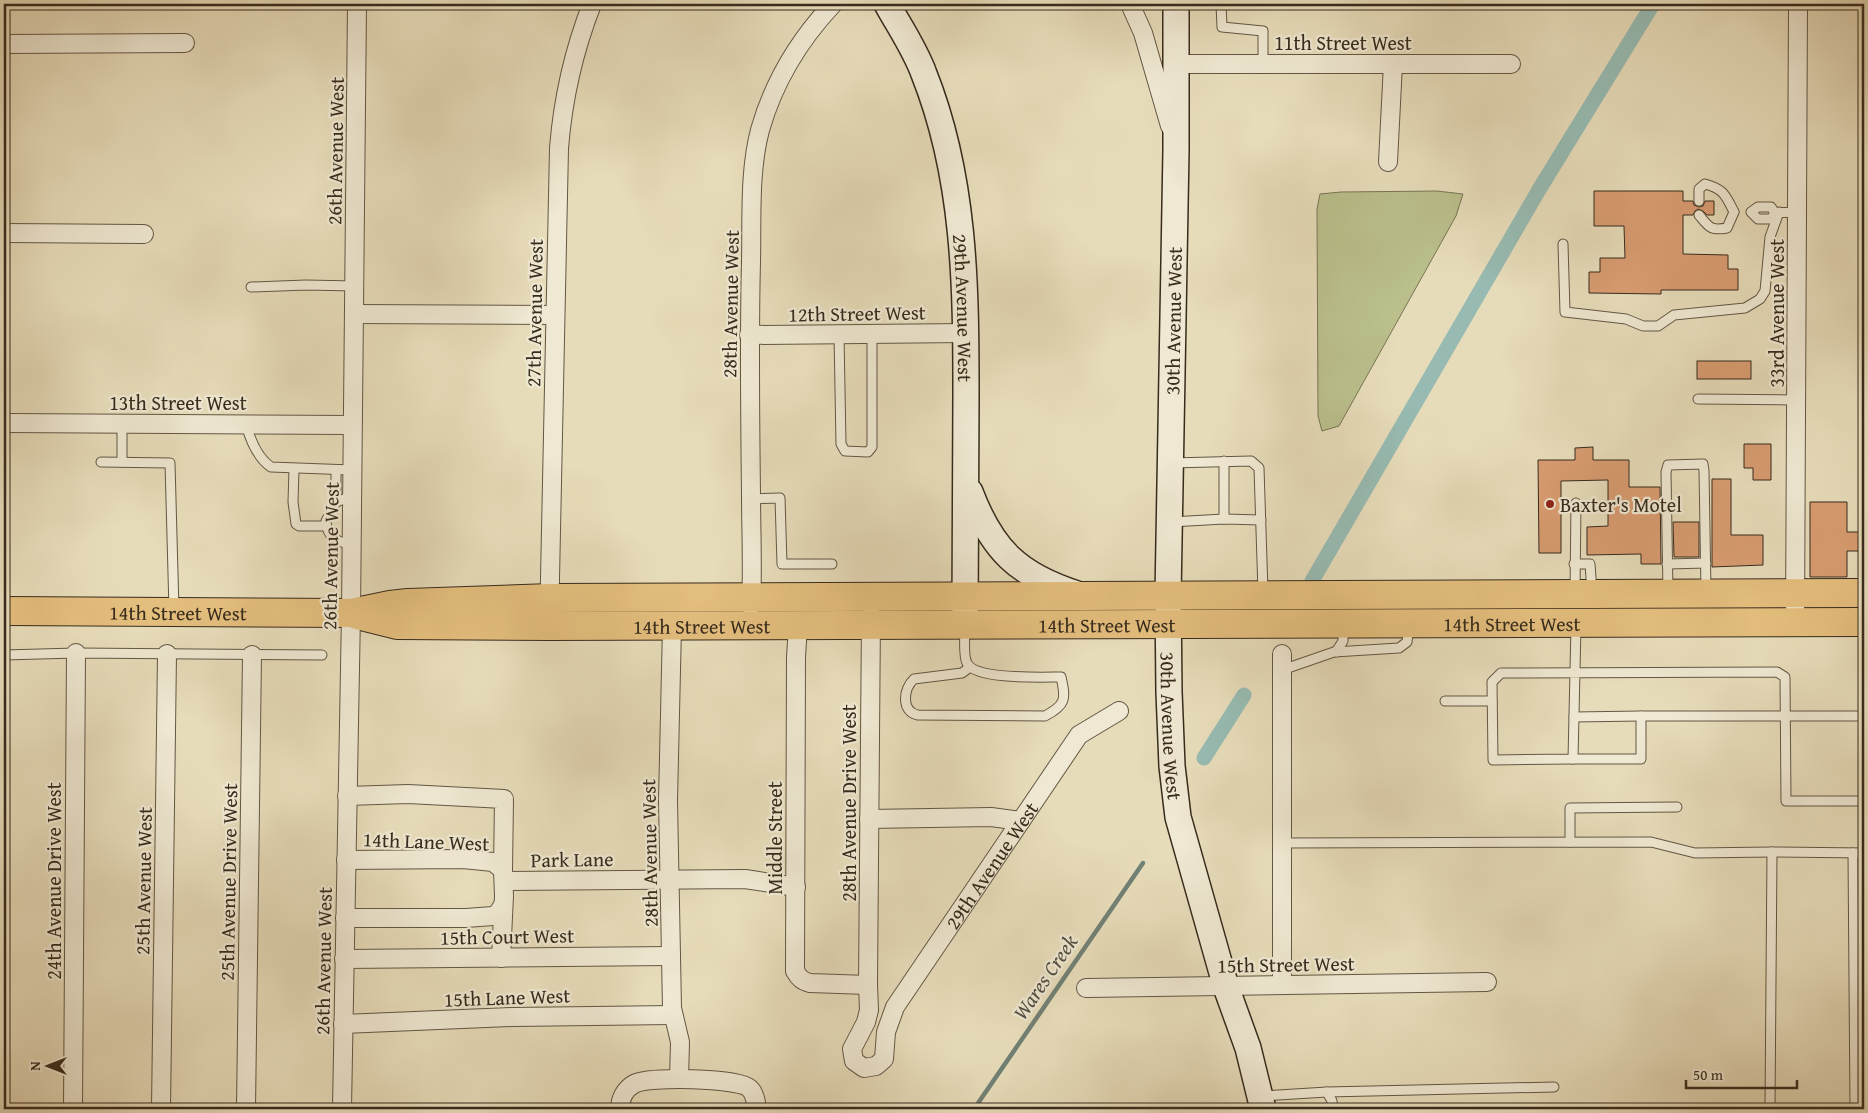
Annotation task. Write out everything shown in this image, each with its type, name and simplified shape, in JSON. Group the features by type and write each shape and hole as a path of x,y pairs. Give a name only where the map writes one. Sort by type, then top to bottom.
{"main road":[{"name":"14th Street West","path":"351,613 398,625 1409,624 1578,606 1668,594 1864,594"},
{"name":"14th Street West","path":"4,611 351,613 408,603 551,598 1264,596 1578,606 1795,623 1864,622"}],"street":[{"name":"26th Avenue West","path":"342,1109 351,613 351,544 344,499 344,470 352,425 357,4"},
{"name":"27th Avenue West","path":"549,626 558,191 562,120 575,56 592,4"},
{"name":"28th Avenue West","path":"751,626 749,335 753,184 760,132 772,96 789,60 816,22 833,4"},
{"name":"29th Avenue West","path":"887,4 924,72 948,150 961,225 966,333 965,625"},
{"name":"30th Avenue West","path":"1130,4 1143,33 1176,150"},
{"name":"30th Avenue West","path":"1176,4 1176,150 1168,596 1168,692 1171,757 1178,817 1226,987 1248,1048 1261,1103"},
{"name":"33rd Avenue West","path":"1795,623 1797,594 1798,4"},
{"path":"4,44 185,43"},
{"name":"11th Street West","path":"1176,64 1511,64"},
{"path":"1388,162 1393,64"},
{"path":"4,233 144,234"},
{"path":"354,314 555,315"},
{"name":"12th Street West","path":"749,335 966,333"},
{"name":"13th Street West","path":"4,423 352,425"},
{"path":"966,481 980,518 1006,555 1022,569 1040,580 1084,596"},
{"name":"28th Avenue Drive West","path":"869,1010 871,597"},
{"name":"28th Avenue West","path":"672,626 668,801 673,1016 678,1026 680,1042 679,1079"},
{"name":"Middle Street","path":"798,626 796,657 795,971 798,977 810,983 868,986"},
{"name":"24th Avenue Drive West","path":"73,1109 76,653"},
{"name":"25th Avenue West","path":"161,1109 167,654"},
{"name":"25th Avenue Drive West","path":"246,1109 252,655"},
{"path":"1282,662 1282,984"},
{"name":"29th Avenue West","path":"890,1016 1079,735 1119,711"},
{"path":"347,796 408,794 504,799 501,958"},
{"path":"869,819 992,817 1021,821"},
{"name":"14th Lane West","path":"346,860 463,859 493,862 498,864 503,876"},
{"name":"Park Lane","path":"503,876 745,879 796,887"},
{"path":"345,918 475,918 498,914 503,905"},
{"name":"15th Court West","path":"344,959 671,956"},
{"name":"15th Street West","path":"1086,988 1487,982"},
{"path":"869,1010 890,1016 886,1032 884,1059 876,1066 864,1068 854,1061 852,1049 866,1022 869,1010"},
{"name":"15th Lane West","path":"343,1024 512,1017 673,1016"},
{"path":"620,1109 622,1097 627,1089 637,1082 679,1079 742,1083 752,1092 757,1109"}],"lane":[{"path":"1221,4 1222,27 1263,31 1263,63"},
{"path":"1699,201 1699,189 1706,184 1716,187 1725,194 1734,212"},
{"path":"1734,212 1751,212 1758,207 1771,207 1777,212 1797,212"},
{"path":"1698,215 1708,226 1715,230 1727,228 1734,212"},
{"path":"1563,244 1565,312 1626,319 1643,326 1658,326 1674,315 1746,308 1760,299 1765,291 1770,237 1777,212"},
{"path":"251,287 354,286"},
{"path":"839,334 841,444 845,451 861,453 868,452 872,447 872,334"},
{"path":"1698,399 1797,400"},
{"path":"122,423 122,462"},
{"path":"246,424 251,440 267,464 276,468 344,470"},
{"path":"1224,461 1224,519"},
{"path":"1171,463 1251,461 1259,468 1264,596"},
{"path":"101,462 170,463 174,612"},
{"path":"1668,594 1666,472 1668,465 1703,464 1706,594"},
{"path":"294,469 293,502 296,524 299,526 326,526"},
{"path":"751,499 780,498 782,564 832,564"},
{"path":"344,499 328,514 326,526 334,539 339,543 351,544"},
{"path":"1573,759 1578,606 1574,564 1576,503"},
{"path":"1170,522 1224,519 1261,520"},
{"path":"1667,564 1706,563"},
{"path":"1574,564 1590,564 1578,606"},
{"path":"1336,652 1343,641 1343,624"},
{"path":"1282,662 1336,652 1399,648 1407,642 1409,624"},
{"path":"965,625 966,662 970,667 988,675 1061,677 1064,693 1062,704 1045,716 918,715 912,714 908,710 906,690 914,679 962,673 970,667"},
{"path":"4,655 76,653 322,654"},
{"path":"1641,716 1641,759 1493,760 1492,682 1500,673 1777,672 1785,678 1786,801 1864,802"},
{"path":"1445,702 1492,700"},
{"path":"1574,717 1864,716"},
{"path":"1570,842 1570,808 1677,807"},
{"path":"1282,843 1651,842 1695,853 1864,853"},
{"path":"1770,1109 1772,852"},
{"path":"1853,853 1855,1109"},
{"path":"1261,1103 1328,1092 1554,1087"},
{"path":"1328,1092 1333,1109"}],"green space":[{"path":"1437,191 1463,194 1456,216 1339,426 1322,431 1318,416 1317,209 1320,194"}],"building":[{"path":"1594,191 1683,191 1683,201 1693,201 1694,205 1699,207 1703,206 1705,201 1714,201 1714,215 1707,215 1698,209 1693,215 1683,215 1683,254 1728,255 1728,269 1738,269 1738,290 1661,290 1661,294 1589,293 1589,272 1600,272 1600,258 1625,258 1624,226 1594,226"},
{"path":"1697,361 1751,361 1751,379 1697,379"},
{"path":"1744,444 1771,444 1771,480 1753,480 1753,468 1744,468"},
{"name":"Baxter's Motel","path":"1593,447 1593,460 1629,460 1629,487 1660,487 1661,564 1641,564 1641,554 1587,555 1587,527 1608,526 1608,480 1561,481 1561,553 1539,553 1538,460 1575,460 1575,448"},
{"path":"1712,479 1731,479 1731,535 1763,535 1763,565 1712,567"},
{"path":"1810,502 1847,502 1847,532 1859,532 1859,551 1847,551 1847,577 1810,577"},
{"path":"1673,522 1699,522 1699,557 1674,557"}],"waterway":[{"path":"1312,581 1540,188 1653,4"},
{"path":"1204,758 1244,695"},
{"name":"Wares Creek","path":"974,1109 1143,863"}],"place":[{"name":"Baxter's Motel","path":"1550,504"}]}
